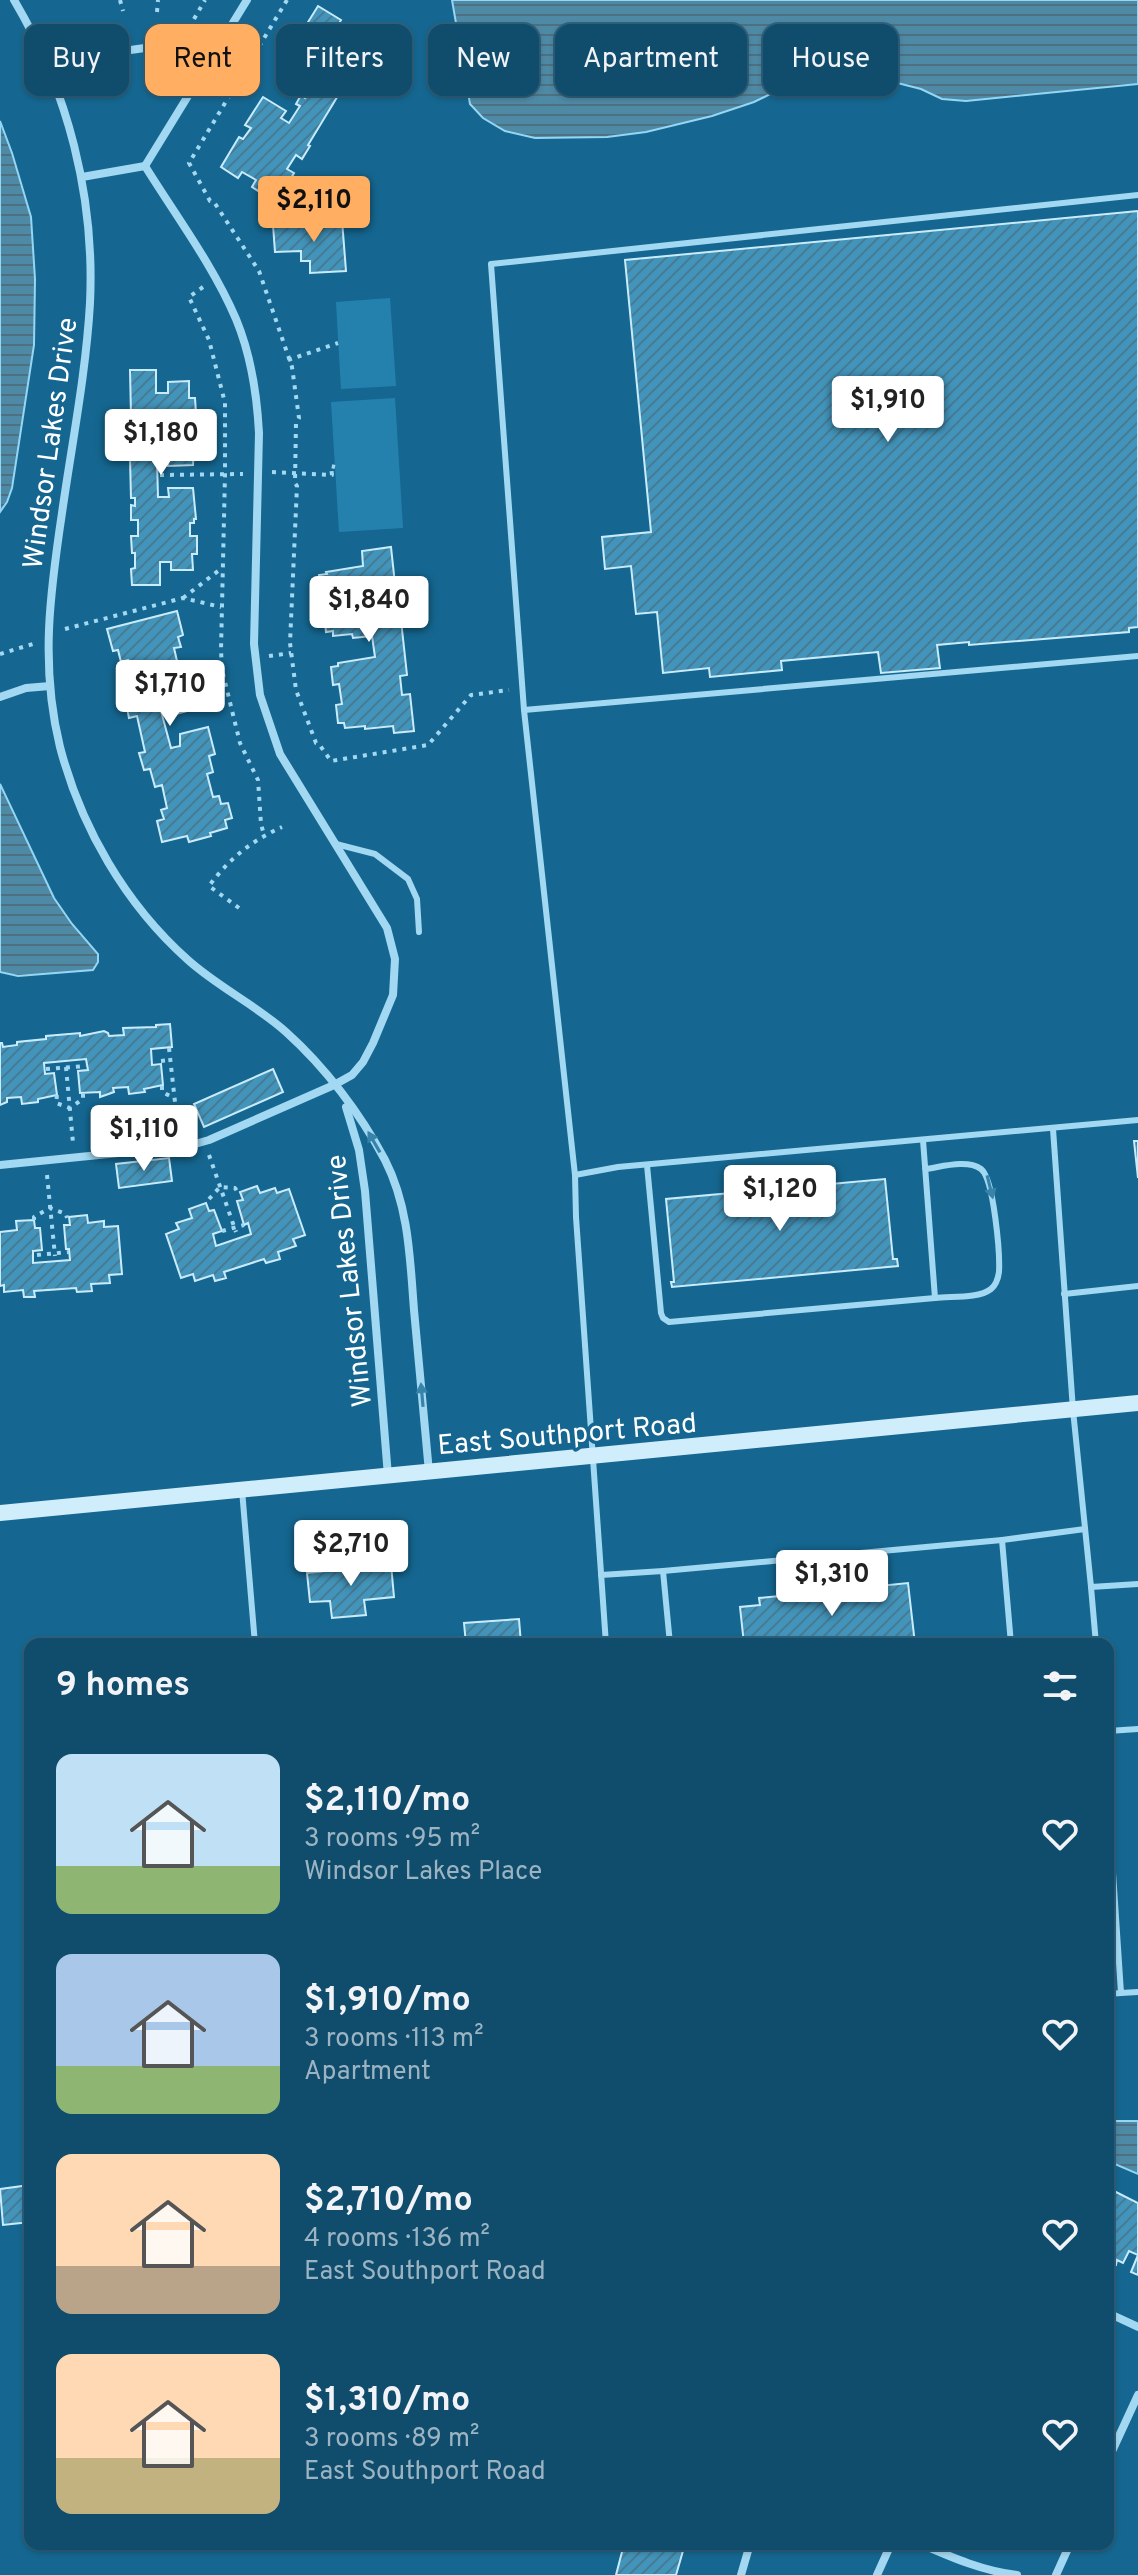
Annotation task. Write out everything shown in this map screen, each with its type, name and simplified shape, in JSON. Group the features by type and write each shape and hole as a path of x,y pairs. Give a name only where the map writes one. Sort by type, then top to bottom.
{"main road":[{"name":"East Southport Road","path":"0,1513 1138,1403"}],"street":[{"name":"Windsor Lakes Drive","path":"14,0 26,24"},
{"path":"232,24 247,0"},
{"name":"Windsor Lakes Drive","path":"59,96 82,177 90,254 89,323 50,594 50,686 60,746 76,798 104,856 138,907 173,946 204,974 300,1044 369,1132 387,1164 406,1223 429,1472"},
{"path":"82,177 145,166 187,96"},
{"path":"0,1165 188,1146 334,1085 352,1075 363,1062 393,995 396,970 387,928 280,754 260,695 254,644 258,417 249,359 235,316 216,280 145,166"},
{"path":"0,697 26,688 50,686"},
{"name":"Windsor Lakes Drive","path":"334,1085 348,1111 359,1150 365,1191 388,1476"},
{"path":"1114,2316 1138,2327"},
{"path":"1114,2440 1138,2395"},
{"path":"741,2575 748,2550"},
{"path":"877,2575 888,2550"},
{"path":"934,2550 966,2564 1017,2575"},
{"path":"1056,2575 1067,2550"}],"lane":[{"path":"606,1638 575,1175 524,710 491,264 1138,195"},
{"path":"524,710 1138,656"},
{"path":"336,844 375,854 408,879 417,899 419,932"},
{"path":"575,1175 618,1167 1138,1120"},
{"path":"1053,1129 1073,1410 1095,1638"},
{"path":"923,1140 935,1298"},
{"path":"647,1165 661,1313 669,1322 973,1295 988,1291 997,1279 998,1256 987,1175 975,1166 967,1165 925,1169"},
{"path":"1064,1294 1138,1286"},
{"path":"242,1490 254,1638"},
{"path":"601,1575 1002,1540 1085,1529"},
{"path":"1002,1540 1010,1638"},
{"path":"663,1571 669,1638"},
{"path":"1091,1587 1138,1584"},
{"path":"1114,1731 1138,1729"},
{"path":"1114,1887 1121,1993"},
{"path":"1114,1994 1138,1992"}],"path":[{"path":"120,0 123,11"},
{"path":"157,12 158,0"},
{"path":"194,19 205,0"},
{"path":"287,0 189,163 210,201 259,271 292,367 299,418 296,423 297,486 289,633 296,690 316,743 331,761 428,745 471,695 523,689"},
{"path":"216,280 189,297 209,340 221,383 226,418 222,670 240,743 258,780 264,835"},
{"path":"288,360 338,343"},
{"path":"160,475 332,475 331,466 335,467"},
{"path":"0,654 34,644 63,630 183,598 222,568"},
{"path":"183,598 221,607"},
{"path":"239,908 209,886 236,854 282,827"},
{"path":"169,1048 176,1111"},
{"path":"161,1061 171,1060"},
{"path":"46,1069 86,1066"},
{"path":"66,1067 71,1122"},
{"path":"162,1086 162,1092 174,1098"},
{"path":"70,1108 83,1099 83,1094"},
{"path":"57,1095 56,1103 70,1108"},
{"path":"204,1141 235,1229"},
{"path":"45,1161 55,1254"},
{"path":"220,1187 235,1188 237,1191"},
{"path":"209,1199 220,1187"},
{"path":"34,1220 50,1208 66,1214 67,1218"},
{"path":"222,1231 244,1225"},
{"path":"37,1255 69,1252"}],"shaded area":[{"path":"452,0 1138,0 1138,84 966,101 942,99 898,83 898,24 763,24 763,96 766,96 712,116 646,132 607,137 535,138 505,131 483,118 470,104 469,96 539,96 539,24 456,24"},
{"path":"0,121 31,217 35,279 34,345 12,488 0,512"},
{"path":"390,298 396,386 341,389 336,302"},
{"path":"395,398 403,528 339,532 331,402"},
{"path":"0,784 54,898 98,954 93,970 18,976 0,972"},
{"path":"1114,2121 1138,2121 1138,2174 1114,2164"}],"building":[{"path":"318,6 341,20 338,24 307,24"},
{"path":"300,96 338,96 302,159 296,155 287,169 294,173 285,188 281,186 272,200 252,187 256,180 242,172 238,178 221,167 239,137 243,139 251,128 245,125 263,97 286,111 281,118 289,123 300,106 296,104"},
{"path":"1138,211 1138,627 1129,628 1129,632 937,645 940,668 881,673 878,652 781,661 782,670 710,677 709,668 663,673 657,612 636,614 631,566 605,569 602,537 651,532 625,260"},
{"path":"342,220 346,271 310,273 310,261 301,261 301,251 275,252 273,225"},
{"path":"130,370 156,370 156,393 168,393 168,382 189,381 189,398 195,398 196,413 189,416 189,430 195,430 193,465 168,466 168,459 157,460 158,497 169,497 168,488 193,488 196,519 190,523 190,536 197,536 197,554 192,554 193,570 171,570 171,562 160,562 160,585 132,585 131,569 135,568 135,553 132,553 131,536 138,536 138,520 131,520 131,505 135,506 135,498 131,498 130,459 134,459 134,445 131,445 130,429 137,429 136,415 131,415"},
{"path":"391,547 395,584 388,585 390,603 399,602 407,675 400,676 402,695 410,694 414,731 394,733 393,726 345,728 344,723 338,723 336,705 342,704 339,684 333,685 331,667 375,657 372,636 353,638 352,634 333,636 333,631 326,632 324,613 330,613 328,593 322,594 319,575 363,566 362,551"},
{"path":"177,611 183,635 178,637 181,647 174,648 180,674 187,672 190,686 196,685 202,707 176,714 175,707 161,711 171,748 180,746 180,734 208,727 215,754 209,756 213,772 207,774 213,797 219,796 221,804 228,803 232,818 225,820 227,828 210,833 211,836 189,842 187,836 162,842 157,821 164,819 161,810 167,808 162,785 155,787 150,769 144,770 139,753 145,752 137,716 129,718 126,704 134,702 130,685 134,684 128,660 121,662 118,650 113,651 107,629"},
{"path":"170,1024 172,1047 151,1049 152,1065 161,1064 163,1085 129,1094 128,1087 113,1088 114,1092 100,1097 100,1092 80,1093 78,1071 88,1070 86,1059 44,1063 45,1074 54,1073 57,1095 22,1104 21,1097 7,1098 7,1102 0,1105 0,1043 3,1047 46,1039 46,1036 80,1033 80,1036 104,1031 109,1036 124,1035 123,1028"},
{"path":"273,1069 283,1092 204,1127 194,1104"},
{"path":"1134,1141 1138,1141 1138,1178"},
{"path":"169,1158 172,1181 119,1188 116,1164"},
{"path":"885,1179 893,1259 897,1259 898,1266 672,1287 666,1199"},
{"path":"257,1186 260,1193 275,1188 277,1193 289,1189 305,1235 293,1239 296,1246 278,1252 280,1259 266,1263 264,1259 224,1272 226,1278 215,1281 213,1275 195,1281 193,1274 181,1278 166,1234 179,1229 176,1223 192,1218 189,1209 206,1203 209,1211 214,1210 222,1231 213,1234 216,1246 251,1234 248,1223 244,1225 237,1201 243,1200 240,1192"},
{"path":"87,1215 88,1223 104,1221 104,1227 118,1226 122,1274 109,1275 110,1283 91,1284 92,1291 77,1292 76,1288 34,1291 35,1297 24,1297 23,1290 4,1292 4,1285 0,1286 0,1232 17,1230 16,1221 34,1220 35,1228 40,1228 42,1250 33,1251 33,1263 70,1260 64,1225 70,1225 69,1217"},
{"path":"391,1564 394,1597 364,1600 366,1615 332,1618 330,1601 310,1602 307,1573"},
{"path":"908,1583 914,1638 743,1638 740,1607 760,1605 759,1598"},
{"path":"519,1619 521,1638 465,1638 464,1623"},
{"path":"24,2186 24,2223 3,2225 0,2189"},
{"path":"1114,2191 1138,2203 1138,2255 1129,2251 1123,2263 1117,2260 1116,2265"},
{"path":"1138,2255 1138,2275 1131,2272"},
{"path":"622,2550 683,2550 676,2575 616,2575"}]}
